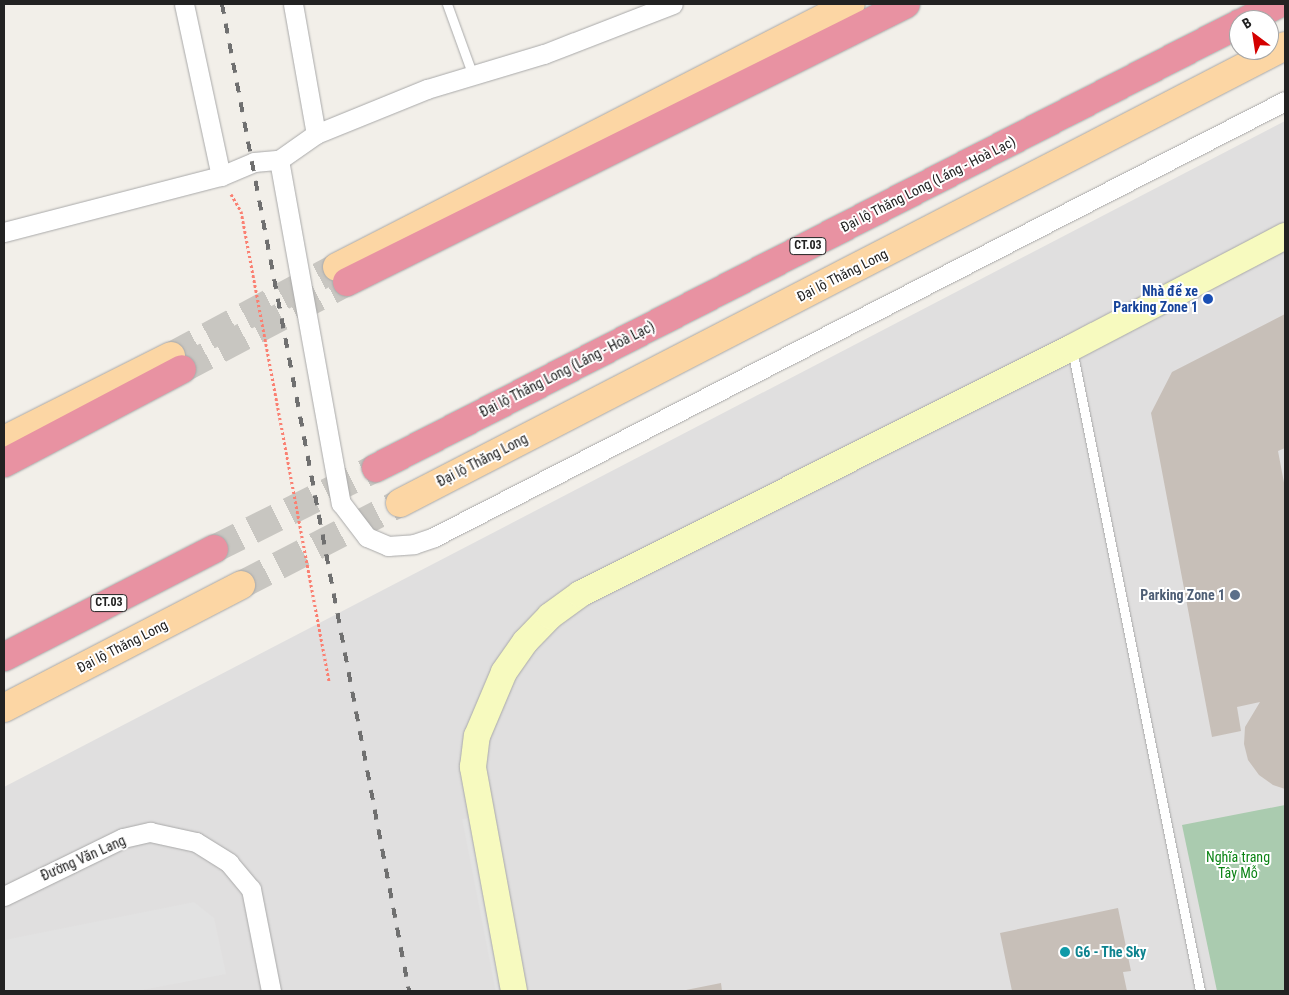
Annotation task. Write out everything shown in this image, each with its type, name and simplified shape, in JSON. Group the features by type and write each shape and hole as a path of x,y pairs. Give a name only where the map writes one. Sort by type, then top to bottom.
{"highway":[{"path":"342,274 906,4"},
{"path":"1267,10 1279,4"},
{"name":"Đại lộ Thăng Long (Láng - Hoà Lạc)","path":"376,468 1229,29"},
{"path":"4,463 177,362"},
{"name":"CT.03","path":"4,657 214,549"}],"main road":[{"path":"342,274 851,4"},
{"name":"Đại lộ Thăng Long","path":"400,503 1285,46"},
{"path":"4,440 177,362"},
{"name":"Đại lộ Thăng Long","path":"4,708 241,585"}],"street":[{"path":"184,4 221,176"},
{"path":"293,4 316,134"},
{"path":"4,232 221,176 254,162 279,160 316,134 427,89 544,54 673,4"},
{"path":"279,160 341,503 367,537 388,546 414,544 434,537 1285,101"},
{"path":"514,991 473,767 477,736 489,703 504,672 525,642 550,616 580,594 1071,348 1285,236"},
{"name":"Đường Văn Lang","path":"4,896 123,838 150,832 196,842 229,863 251,889 271,991"}],"lane":[{"path":"447,4 473,76"},
{"path":"1071,348 1200,991"}],"path":[{"path":"221,176 241,211 330,681"}],"shaded area":[{"path":"1285,121 1285,991 4,991 4,787"},
{"path":"474,817 508,991 496,991 462,819"},
{"path":"194,902 214,918 226,974 137,991 4,991 4,940"}],"green space":[{"name":"Nghĩa trang Tây Mỗ","path":"1285,805 1285,991 1217,991 1182,825"}],"building":[{"name":"Parking Zone 1","path":"1285,314 1285,448 1278,451 1285,488 1285,789 1273,785 1259,775 1248,760 1244,744 1245,727 1260,702 1237,707 1241,731 1212,737 1151,413 1172,372"},
{"name":"G6 - The Sky","path":"1118,908 1131,971 1123,972 1127,991 1012,991 1000,933"},
{"path":"721,983 722,991 686,991 686,990"}],"tunnel":[{"path":"171,356 337,267"},
{"path":"182,369 347,282"},
{"path":"214,549 376,468"},
{"path":"241,585 400,503"}],"railway":[{"path":"222,4 409,991"}],"place":[{"name":"Nhà để xe Parking Zone 1","path":"1208,299"},
{"name":"Parking Zone 1","path":"1235,595"},
{"name":"G6 - The Sky","path":"1065,952"}]}
